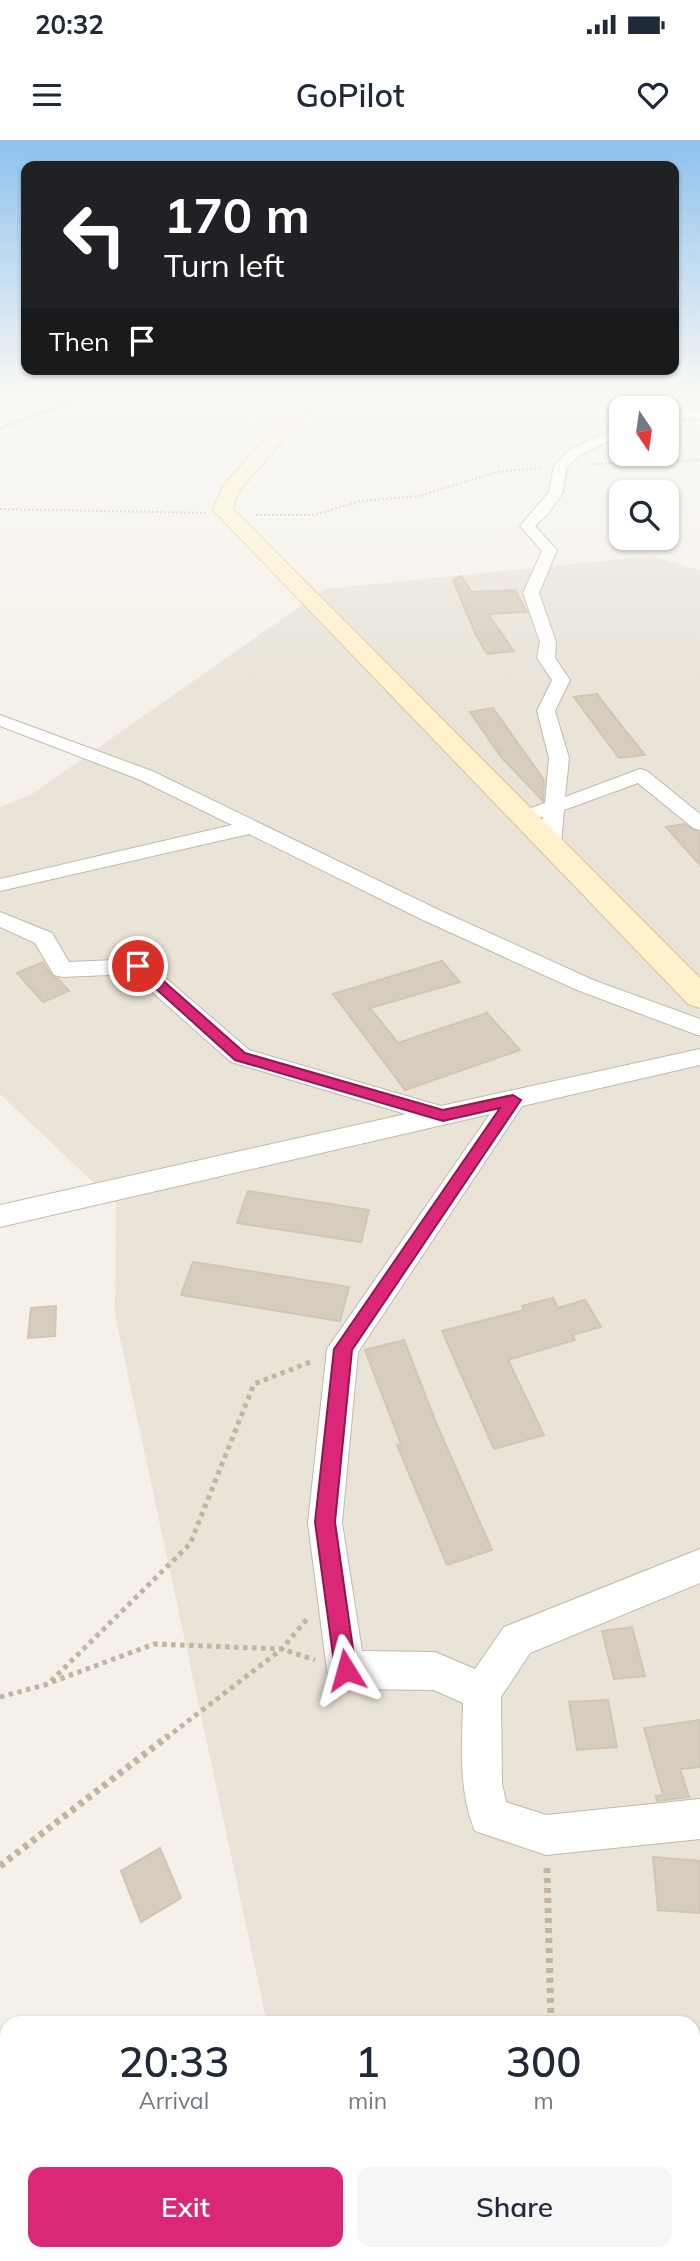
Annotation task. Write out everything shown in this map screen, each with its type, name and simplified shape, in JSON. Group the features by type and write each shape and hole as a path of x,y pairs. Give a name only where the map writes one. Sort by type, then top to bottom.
{"main road":[{"path":"230,491 223,510 700,998"}],"street":[{"path":"551,844 559,758 546,711 561,680 546,658 548,642 531,593 550,550 527,526 542,512 556,491"},
{"path":"0,720 145,775 431,915 584,985 700,1028"},
{"path":"524,816 617,787 640,775 700,824"},
{"path":"0,886 251,827"},
{"path":"0,919 44,938 62,970 138,966 240,1056 443,1116"},
{"path":"0,1216 700,1057"},
{"path":"482,1692 435,1671 346,1670 325,1522 343,1349 513,1100"},
{"path":"700,1566 517,1640 482,1692 482,1783 489,1817 546,1835 700,1819"}],"path":[{"path":"0,509 314,515 361,501 419,496 435,491"},
{"path":"48,1684 190,1544 254,1384 343,1349"},
{"path":"0,1866 282,1650 334,1586"},
{"path":"0,1697 48,1684 154,1644 282,1650 346,1670"},
{"path":"546,1835 551,2016"}],"shaded area":[{"path":"651,556 700,570 700,2016 265,2016 115,1315 116,1204 0,1094 0,807 32,794 325,589"}],"building":[{"path":"461,576 472,592 515,590 527,612 488,614 514,651 487,654 453,580"},
{"path":"597,694 645,755 619,758 574,697"},
{"path":"493,708 544,780 543,801 501,757 470,712"},
{"path":"684,824 700,833 700,865 666,827"},
{"path":"442,961 460,982 370,1008 398,1043 487,1013 520,1050 405,1090 333,994"},
{"path":"43,962 52,976 69,991 43,1002 17,973"},
{"path":"248,1191 369,1210 361,1242 237,1223"},
{"path":"193,1262 349,1287 340,1321 181,1295"},
{"path":"553,1298 558,1308 585,1300 601,1327 572,1335 575,1340 508,1360 544,1435 494,1449 442,1331 524,1310 522,1306"},
{"path":"56,1306 55,1336 28,1338 31,1308"},
{"path":"404,1340 437,1425 492,1550 447,1565 397,1445 401,1444 365,1350"},
{"path":"632,1627 645,1676 614,1679 602,1631"},
{"path":"608,1700 617,1747 577,1750 569,1702"},
{"path":"700,1720 700,1767 680,1769 689,1797 657,1801 656,1796 663,1795 644,1728"},
{"path":"160,1848 181,1898 141,1922 121,1871"},
{"path":"653,1857 700,1861 700,1913 658,1910"}],"route":[{"path":"138,966 240,1056 443,1116 513,1100 343,1349 325,1522 346,1670"}]}
